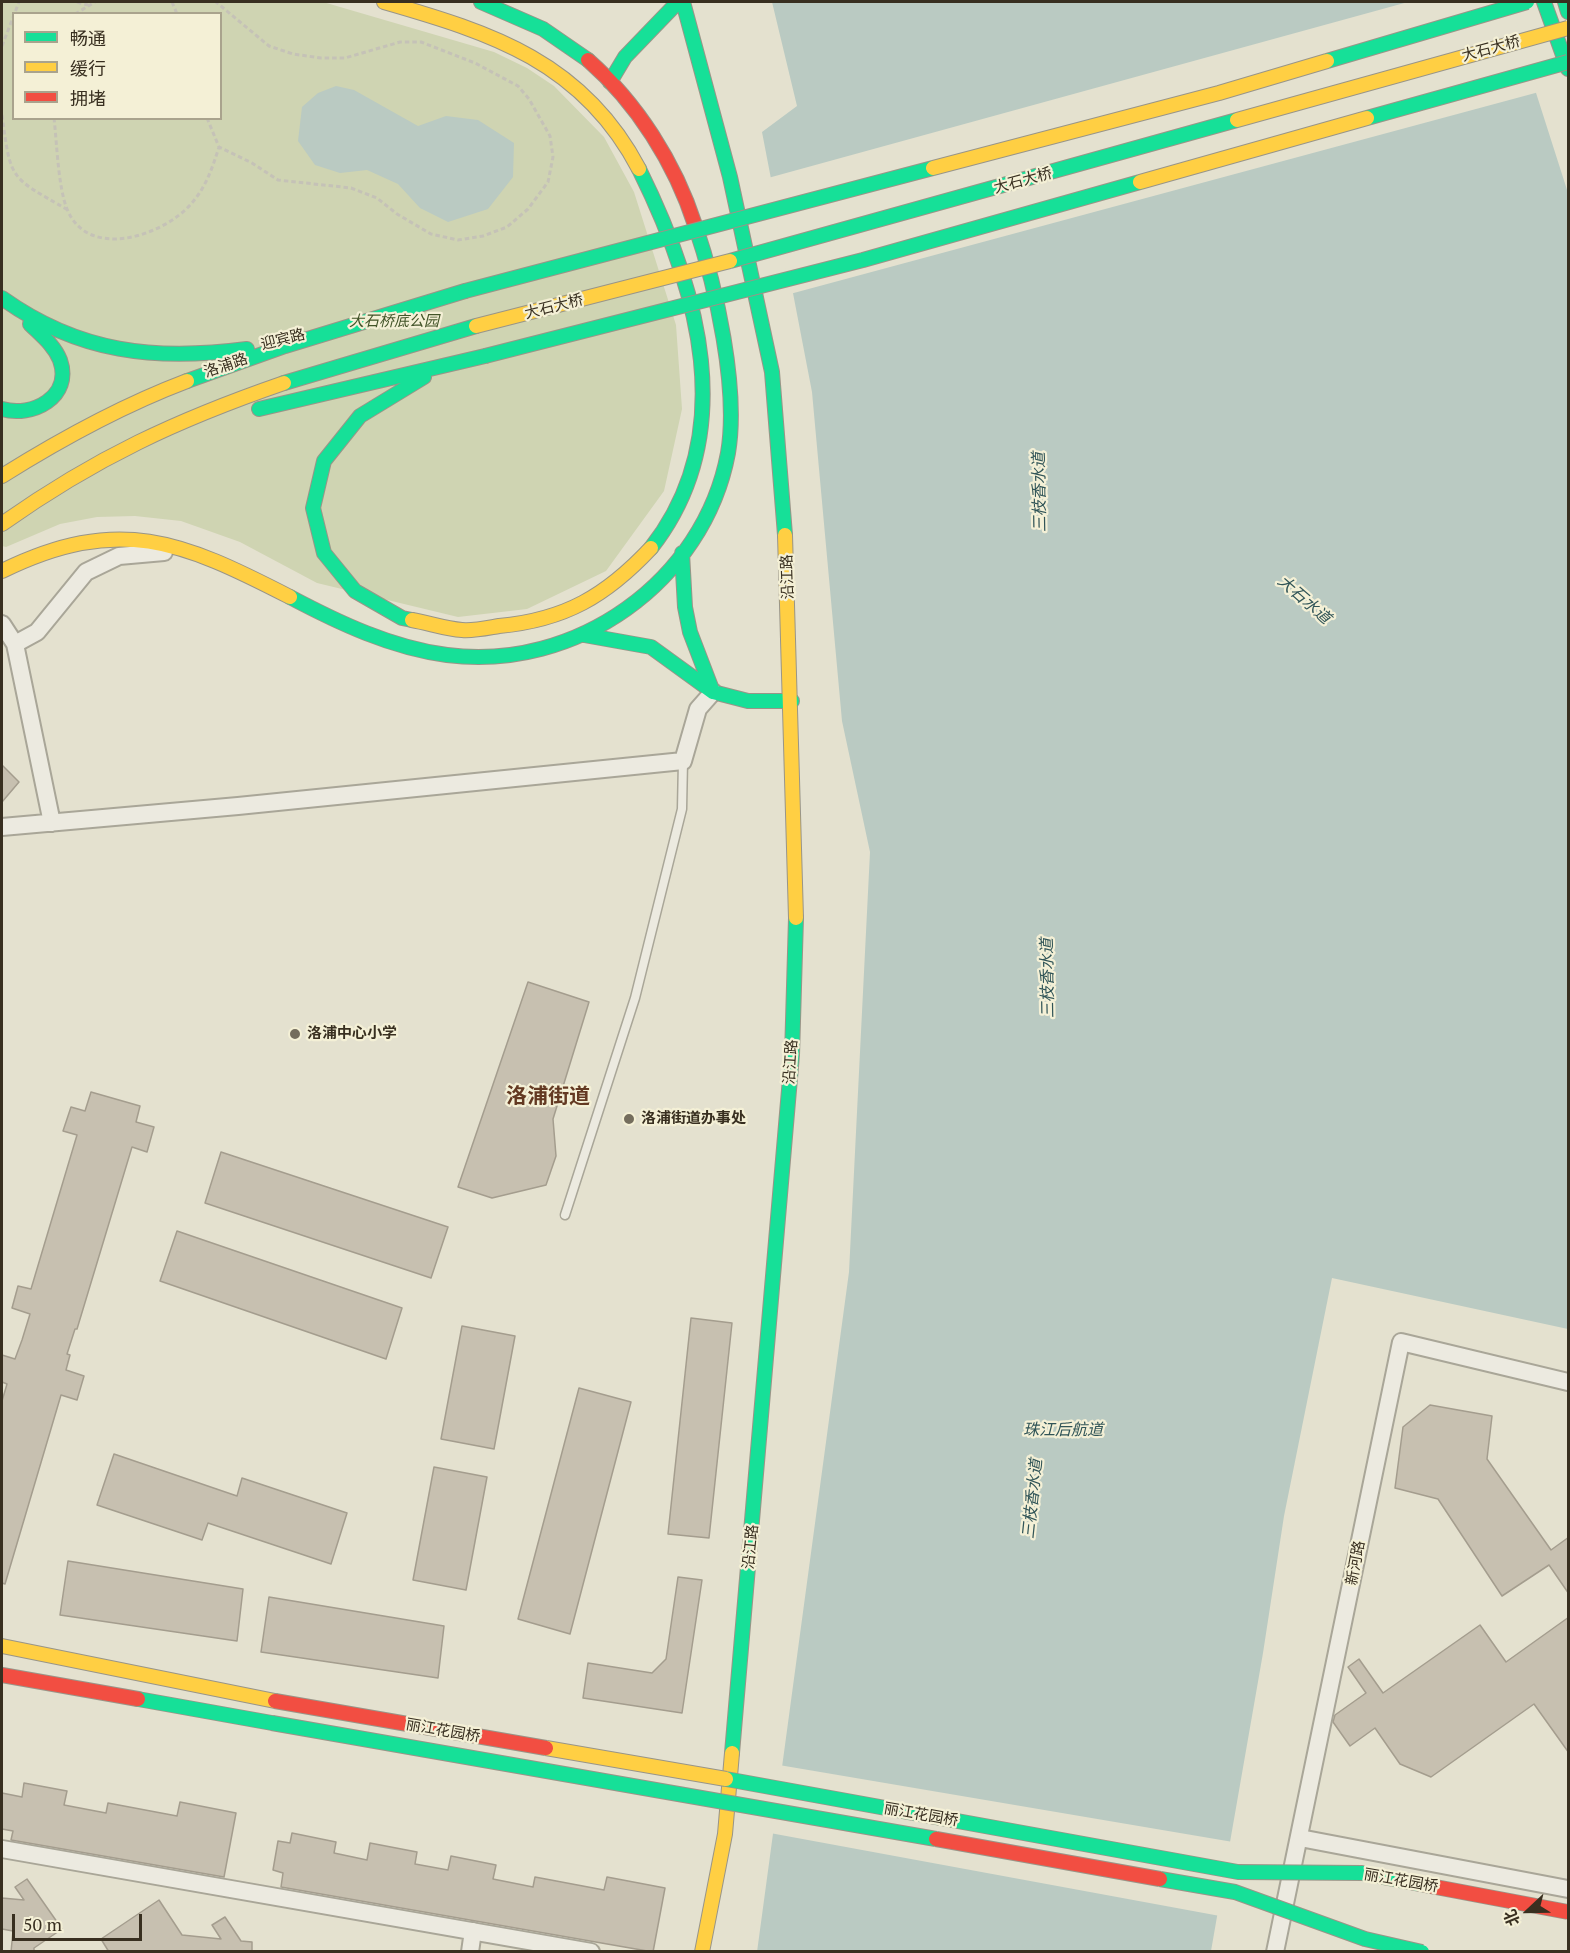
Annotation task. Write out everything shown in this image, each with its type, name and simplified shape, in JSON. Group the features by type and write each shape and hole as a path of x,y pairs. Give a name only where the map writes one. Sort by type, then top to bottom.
{"main road":[{"path":"384,2 482,31 515,44 563,75 591,101 616,131 647,182 674,252 696,334 703,395 704,413 698,453 686,492 674,517 655,544 621,580 581,606 535,623 472,632 424,626 394,616 369,603 338,575 320,543 315,525 317,482 333,446 346,428 362,414 416,381 485,356"},
{"path":"2,571 64,545 101,539 145,540 195,551 359,631 393,645 429,654 466,658 503,656 540,650 584,635 636,603 682,553 714,498 728,450 730,415 723,335 701,246 678,184 649,131 610,82 575,50 545,30 481,2"},
{"path":"610,82 625,57 678,2"},
{"name":"沿江路","path":"683,2 730,177 772,372 788,564 796,899 792,1055 725,1834 701,1950"},
{"path":"465,291 1219,93 1527,2"},
{"path":"1544,2 1569,69"},
{"path":"1565,2 1569,12"},
{"name":"大石大桥","path":"136,442 278,383 476,326 829,235 1569,28"},
{"name":"大石大桥","path":"485,356 863,260 1569,62"},
{"name":"迎宾路","path":"2,298 40,323 87,343 121,351 171,356 223,353 275,343 465,291"},
{"name":"洛浦路","path":"2,476 62,438 157,392 268,351 465,291"},
{"path":"2,298 50,343 59,360 62,374 56,393 41,407 20,413 2,410"},
{"path":"2,524 69,477 136,442 250,411 485,356"},
{"path":"682,553 685,608 690,632 713,692"},
{"path":"584,635 651,647 713,692 748,701 792,701"},
{"name":"丽江花园桥","path":"2,1646 274,1701 693,1773 1238,1872 1261,1875 1341,1871 1362,1873 1569,1912"},
{"name":"丽江花园桥","path":"2,1675 1235,1892 1365,1939 1422,1952"}],"street":[{"path":"15,644 37,632 86,572 119,556 195,551"},
{"path":"2,624 15,644 52,823"},
{"path":"2,827 684,761 698,709 713,692"},
{"name":"新河路","path":"1275,1952 1401,1342 1569,1382"},
{"path":"1300,1838 1569,1889"},
{"path":"2,1849 591,1952"},
{"path":"470,1952 472,1931"}],"lane":[{"path":"565,1215 635,998 682,809 684,761"}],"path":[{"path":"77,2 88,5"},
{"path":"78,12 95,2"},
{"path":"216,2 269,46 293,54 321,58 345,58 400,42 421,42 475,63 518,86 529,99 550,136 553,158 548,183 528,209 507,227 483,236 458,240 431,234 397,214 377,198 351,188 278,180 252,163 219,147"},
{"path":"2,46 12,20"},
{"path":"2,115 10,168 22,183 68,210 93,238 110,240 151,231 190,206 206,185 219,147 208,120"},
{"path":"54,120 68,210"}],"green space":[{"name":"大石桥底公园","path":"2,2 323,2 494,52 527,68 554,86 604,137 634,192 676,325 682,409 664,491 606,571 527,609 458,617 317,583 240,542 181,521 135,516 97,517 60,524 6,547 2,546"}],"water":[{"path":"772,2 1507,2 1568,193 1568,1329 1332,1278 1284,1516 1263,1653 1211,1951 757,1952 849,1272 870,852 842,721 812,392 762,132 797,106"},
{"path":"336,86 354,90 418,126 446,116 478,120 514,143 513,177 488,209 448,222 420,208 398,184 367,170 340,173 315,165 298,141 302,107 318,93"}],"pier":[{"path":"1408,2 1510,2 1539,92 790,294 768,178"},
{"path":"779,1765 1233,1842 1220,1916 770,1833"}],"building":[{"path":"2,765 19,782 2,802"},
{"path":"528,982 589,1002 553,1119 556,1156 546,1185 492,1198 458,1187"},
{"path":"91,1092 140,1106 136,1122 154,1127 147,1152 132,1147 77,1329 75,1329 67,1354 70,1355 66,1370 84,1376 77,1400 61,1395 5,1584 2,1583 2,1401 7,1384 2,1382 2,1355 15,1359 30,1314 12,1308 18,1286 31,1289 77,1135 63,1131 71,1107 85,1111"},
{"path":"221,1152 448,1227 431,1278 205,1203"},
{"path":"177,1231 402,1308 386,1359 160,1281"},
{"path":"691,1318 732,1323 709,1538 668,1534"},
{"path":"462,1326 515,1336 494,1449 441,1439"},
{"path":"579,1388 631,1402 570,1634 518,1619"},
{"path":"1430,1405 1492,1416 1487,1459 1551,1550 1569,1537 1569,1594 1549,1565 1502,1596 1438,1499 1395,1488 1403,1427"},
{"path":"114,1454 237,1496 242,1478 347,1513 331,1564 208,1523 202,1540 97,1505"},
{"path":"434,1467 487,1477 466,1590 413,1580"},
{"path":"68,1561 243,1589 237,1641 60,1615"},
{"path":"678,1577 702,1580 682,1713 583,1698 588,1663 652,1673 666,1659"},
{"path":"269,1597 444,1626 438,1678 261,1652"},
{"path":"1569,1617 1569,1753 1534,1704 1431,1777 1400,1764 1375,1728 1350,1746 1333,1722 1335,1715 1366,1693 1348,1667 1359,1659 1383,1693 1480,1625 1506,1662"},
{"path":"24,1783 67,1791 64,1805 106,1813 108,1803 177,1816 180,1802 236,1813 224,1877 11,1840 13,1831 2,1829 2,1793 22,1797"},
{"path":"292,1833 336,1842 334,1853 367,1860 370,1843 417,1852 415,1864 448,1870 451,1856 496,1865 493,1879 533,1887 535,1877 604,1890 607,1877 665,1888 653,1952 281,1887 283,1873 273,1870 278,1841 290,1843"},
{"path":"27,1879 62,1929 34,1948 34,1952 11,1952 13,1931 2,1929 2,1898 24,1900 15,1887"},
{"path":"159,1900 182,1935 221,1939 212,1925 225,1917 241,1941 252,1942 252,1952 109,1952 101,1939"}],"traffic: fast":[{"path":"481,2 543,29 588,60"},
{"path":"610,82 625,57 678,2"},
{"path":"683,2 730,177 772,372 785,535"},
{"path":"1327,61 1527,2"},
{"path":"1544,2 1568,69"},
{"path":"1565,2 1568,12"},
{"path":"1367,118 1568,62"},
{"path":"730,261 1237,120"},
{"path":"465,291 933,168"},
{"path":"639,169 678,262 692,311 701,360 702,409 695,457 679,504 651,548"},
{"path":"485,356 863,260 1140,182"},
{"path":"290,597 347,625 406,647 447,655 495,656 542,649 586,633 626,609 662,578 692,541 714,499 728,453 731,427 724,338 711,277 695,225"},
{"path":"187,381 285,346 465,291"},
{"path":"2,298 60,331 119,349 181,354 247,349"},
{"path":"2,409 14,411 37,407 47,402 61,385 60,360 47,340 30,324"},
{"path":"284,383 476,326"},
{"path":"259,409 485,356"},
{"path":"412,620 402,618 355,591 324,553 313,508 324,461 360,416 424,377"},
{"path":"682,553 685,607 690,632 713,692"},
{"path":"584,635 651,647 713,692 748,701 792,701"},
{"path":"732,1753 792,1055 796,918"},
{"path":"138,1699 272,1723"},
{"path":"272,1723 936,1839"},
{"path":"726,1779 1238,1872 1362,1873 1425,1885"},
{"path":"1160,1879 1235,1892 1365,1939 1422,1952"}],"traffic: slow":[{"path":"384,2 462,26 497,40 531,57 562,77 591,102 616,132 639,169"},
{"path":"1237,120 1568,28"},
{"path":"933,168 1219,93 1327,61"},
{"path":"1140,182 1367,118"},
{"path":"476,326 730,261"},
{"path":"2,476 92,424 187,381"},
{"path":"2,524 70,479 104,460 172,426 284,383"},
{"path":"785,535 796,918"},
{"path":"2,571 43,553 81,543 116,539 149,542 182,549 215,561 290,597"},
{"path":"412,620 467,630 544,618 583,603 601,592 618,580 651,548"},
{"path":"2,1646 275,1701"},
{"path":"546,1748 726,1779"},
{"path":"702,1952 725,1834 732,1753"}],"traffic: jam":[{"path":"588,60 623,95 652,135 677,179 695,225"},
{"path":"2,1675 138,1699"},
{"path":"275,1701 546,1748"},
{"path":"936,1839 1160,1879"},
{"path":"1425,1885 1568,1912"}],"place":[{"name":"洛浦中心小学","path":"295,1034"},
{"name":"洛浦街道办事处","path":"629,1119"}],"district":[{"name":"洛浦街道","path":"548,1097"}],"water label":[{"name":"三枝香水道","path":"1040,492"},
{"name":"大石水道","path":"1304,600"},
{"name":"三枝香水道","path":"1048,978"},
{"name":"珠江后航道","path":"1063,1430"},
{"name":"三枝香水道","path":"1033,1499"}]}
